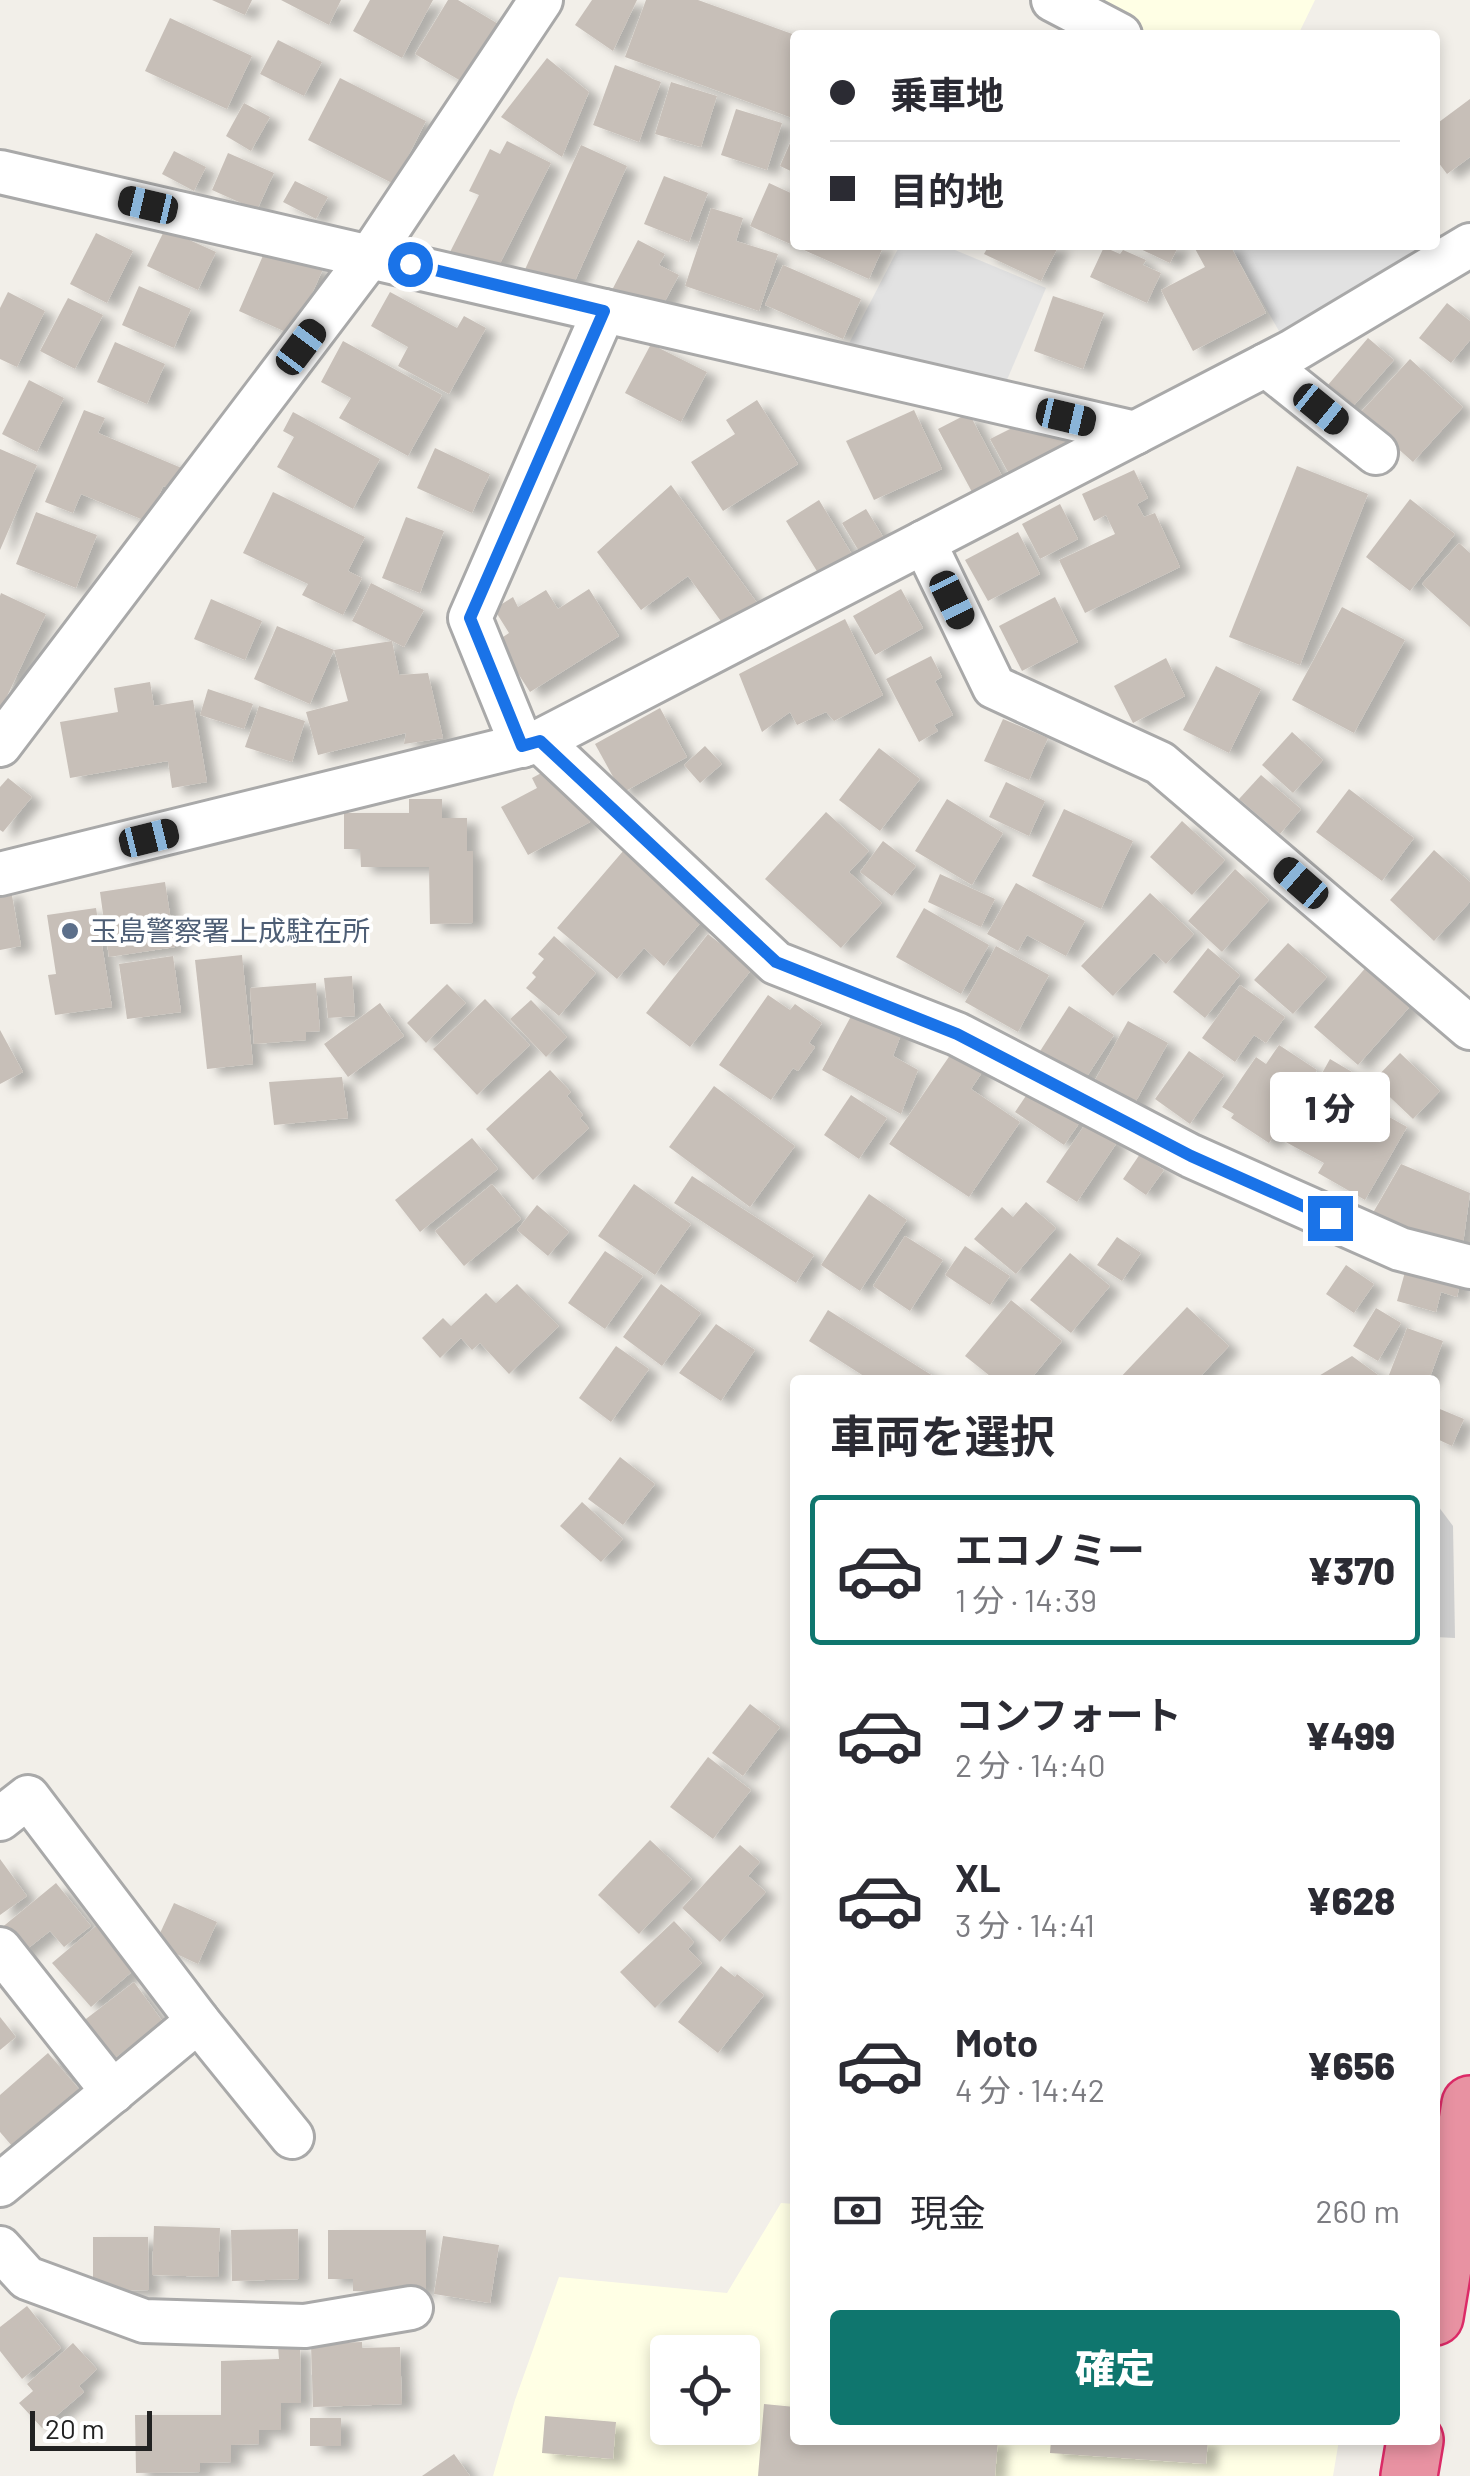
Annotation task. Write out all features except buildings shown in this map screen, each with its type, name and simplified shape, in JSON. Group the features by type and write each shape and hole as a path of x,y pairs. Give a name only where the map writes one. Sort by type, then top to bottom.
{"highway":[{"path":"1440,2286 1470,2104"},
{"path":"1409,2476 1414,2445"}],"street":[{"path":"0,745 371,255 541,0"},
{"path":"1053,0 1110,30"},
{"path":"0,172 1135,433"},
{"path":"0,874 531,743 1266,365 1470,246"},
{"path":"604,311 470,618 531,743 776,962 957,1034 1191,1156 1400,1248 1470,1267"},
{"path":"1266,365 1376,453"},
{"path":"924,542 994,688 1160,763 1470,1028"},
{"path":"0,1820 28,1797 198,2021 292,2137"},
{"path":"0,1949 113,2092"},
{"path":"0,2185 198,2021"},
{"path":"0,2248 26,2278 144,2320 305,2326 411,2308"}],"shaded area":[{"path":"1093,0 1315,0 1300,30 1140,30 1090,6"},
{"path":"1440,234 1466,248 1291,352 1233,250 1440,250"},
{"path":"897,250 955,250 1046,288 998,401 842,357"},
{"path":"1440,1509 1453,1526 1455,1638 1440,1637"},
{"path":"781,2203 790,2204 790,2445 1338,2445 1333,2476 493,2476 515,2400 559,2277 727,2293"}],"place":[{"name":"玉島警察署上成駐在所","path":"70,931"}],"route":[{"path":"410,264 604,311 470,618 522,746 540,741 776,962 957,1034 1191,1156 1330,1218"}]}
